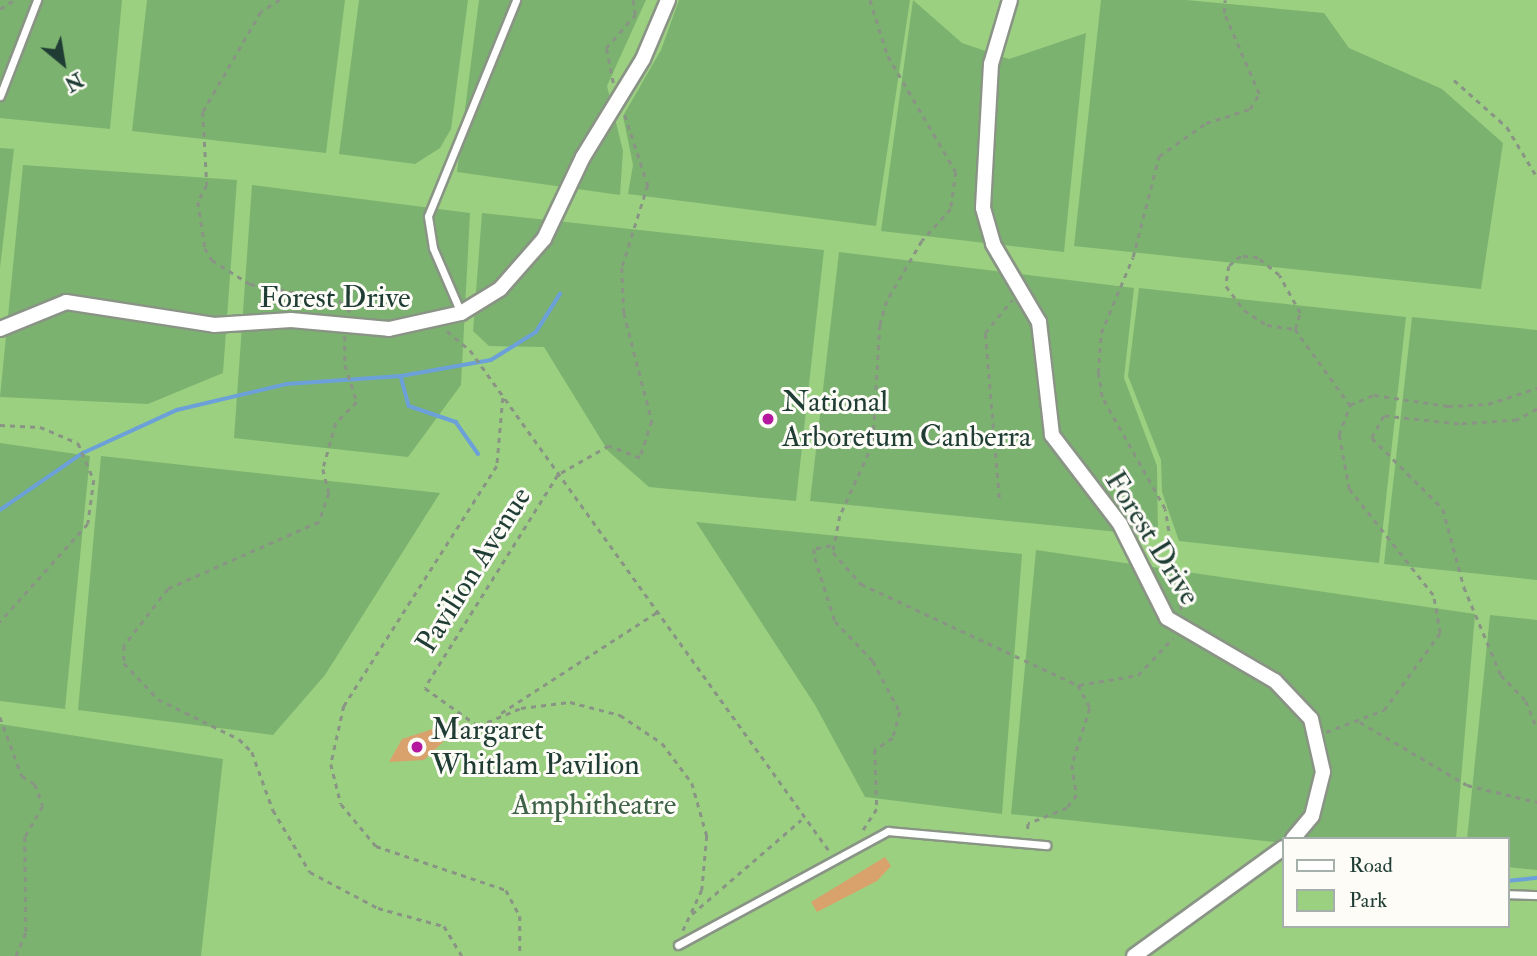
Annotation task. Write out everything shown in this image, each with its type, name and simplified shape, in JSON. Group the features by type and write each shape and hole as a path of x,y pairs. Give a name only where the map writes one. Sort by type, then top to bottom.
{"street":[{"name":"Forest Drive","path":"0,328 46,308 94,302 214,326 291,320 388,329 436,322 461,313 528,263 618,101 668,0"},
{"name":"Forest Drive","path":"1010,0 993,55 983,208 992,244 1025,289 1039,322 1052,435 1111,510 1152,598 1179,629 1275,681 1304,707 1319,734"},
{"path":"1294,837 1319,798 1319,734"},
{"path":"1134,956 1281,853"}],"lane":[{"path":"0,96 37,0"},
{"path":"461,313 433,248 428,216 447,162 474,117 516,0"},
{"path":"678,945 834,857 903,828 1046,845"},
{"path":"1509,894 1537,895"}],"path":[{"path":"0,9 13,0"},
{"path":"281,0 261,12 203,112 207,185 198,202 205,248 212,260 250,284 348,305 345,365 356,402 336,423 323,469 329,494 319,522 168,589 124,646 124,663 159,699 239,739 252,752 273,810 310,872 378,908 446,928 462,956"},
{"path":"558,475 609,446 640,458 652,421 624,313 622,268 648,185 639,144 618,101 606,48 635,15 633,0"},
{"path":"832,546 873,444 878,347 887,301 922,241 951,209 956,172 888,56 870,0"},
{"path":"832,546 861,584 1078,685 1138,674 1179,629 1184,620 1165,509 1102,397 1098,373 1101,333 1133,257 1159,156 1206,123 1250,109 1259,94 1224,13 1225,0"},
{"path":"1454,79 1507,127 1537,177"},
{"path":"1295,330 1300,313 1279,275 1258,258 1241,256 1229,266 1226,286 1244,310 1267,325 1295,330 1350,405"},
{"path":"999,498 985,333 995,314 1025,289"},
{"path":"436,322 470,350 802,820 834,857"},
{"path":"1319,734 1360,722 1384,710 1420,667 1440,633 1440,617 1416,568 1374,527 1349,489 1339,435 1350,405 1374,394 1448,406 1488,404 1537,388"},
{"path":"503,398 497,466 341,711 331,764 341,804 376,846 506,890 520,916 520,956"},
{"path":"1537,409 1517,419 1459,424 1384,416 1372,438 1443,509 1464,587 1501,675 1526,701 1537,728"},
{"path":"0,425 40,427 78,443 94,480 88,524 0,622"},
{"name":"Pavilion Avenue","path":"497,716 478,726 425,688 558,475"},
{"path":"832,546 814,549 814,558 835,621 873,661 900,712 893,737 872,759 877,809 869,825"},
{"path":"497,716 657,612"},
{"path":"1046,845 1027,834 1028,824 1067,808 1077,795 1072,765 1087,735 1090,708 1078,685"},
{"path":"497,716 582,704 620,715 662,743 692,783 703,809 706,861 690,916 802,820"},
{"path":"0,717 22,776 34,784 43,806 25,837 26,933 16,956"},
{"path":"1360,722 1467,785 1537,802"}],"green space":[{"name":"National Arboretum Canberra","path":"0,0 1537,0 1537,956 0,956"},
{"path":"0,0 122,0 110,129 0,118"},
{"path":"147,0 345,0 326,153 132,131"},
{"path":"359,0 468,0 451,129 440,148 415,164 339,154"},
{"path":"479,0 646,0 607,86 623,151 620,195 457,172"},
{"path":"679,0 910,0 876,226 628,194 633,165 623,116 661,50"},
{"path":"913,0 962,43 1009,59 1086,33 1064,252 881,231"},
{"path":"1101,0 1186,0 1324,13 1349,48 1442,89 1503,143 1481,289 1074,246"},
{"path":"0,148 14,149 0,268"},
{"path":"23,165 237,180 223,373 148,404 0,397"},
{"path":"252,185 470,213 461,385 408,457 234,438"},
{"path":"482,213 824,250 796,501 649,487 608,451 544,347 489,346 473,331"},
{"path":"839,252 1134,288 1124,378 1157,466 1158,536 810,501"},
{"path":"1139,288 1406,317 1379,563 1179,541 1162,492 1161,460 1128,376"},
{"path":"1412,317 1537,330 1537,580 1384,564"},
{"path":"0,443 90,456 65,709 0,701"},
{"path":"101,456 440,493 325,675 273,735 78,710"},
{"path":"696,522 1022,554 1002,814 865,797 815,705"},
{"path":"1036,550 1475,614 1456,837 1282,837 1282,843 1011,814"},
{"path":"1490,615 1537,620 1537,870 1509,867 1509,837 1467,837"},
{"path":"0,724 223,759 201,956 0,956"}],"building":[{"name":"Margaret Whitlam Pavilion","path":"436,728 446,732 443,742 424,760 389,762 402,739"},
{"path":"885,857 891,866 877,881 817,912 811,902"}],"waterway":[{"path":"0,510 83,453 177,410 287,384 401,376 491,360 536,332 560,294"},
{"path":"401,376 409,406 456,422 478,454"},
{"path":"1509,881 1537,878"}],"place":[{"name":"National Arboretum Canberra","path":"768,419"},
{"name":"Margaret Whitlam Pavilion","path":"417,747"}],"park label":[{"name":"Amphitheatre","path":"594,805"}]}
